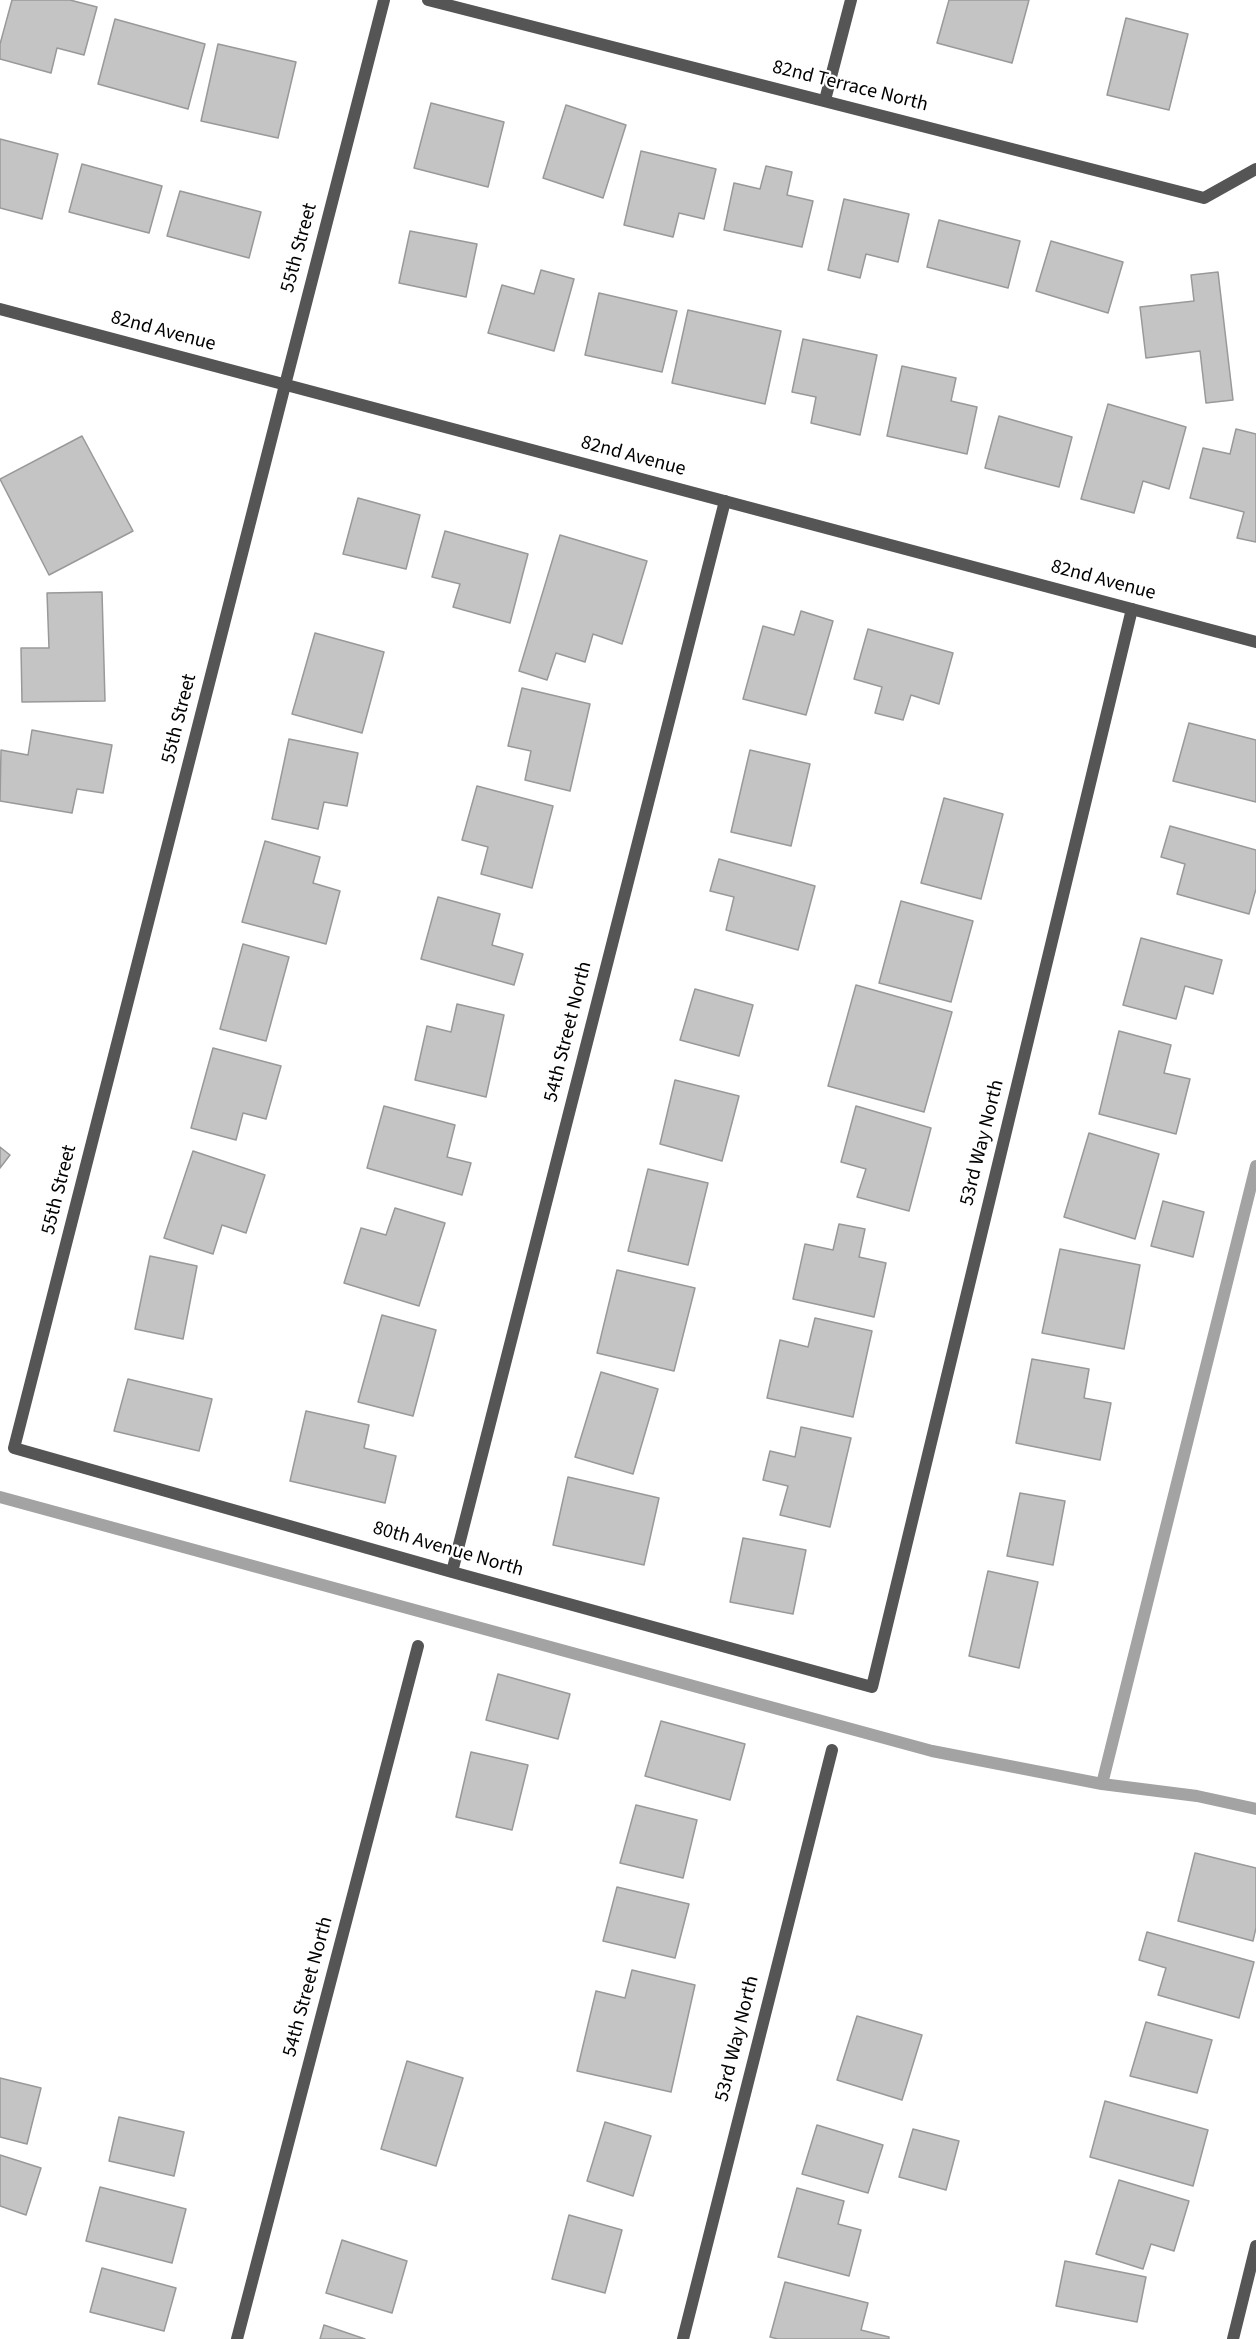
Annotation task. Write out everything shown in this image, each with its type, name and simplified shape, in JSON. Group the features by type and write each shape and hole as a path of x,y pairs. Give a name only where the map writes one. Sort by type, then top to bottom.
{"street":[{"name":"55th Street","path":"14,1448 384,0"},
{"name":"82nd Terrace North","path":"428,0 1204,198 1256,169"},
{"path":"825,100 851,0"},
{"name":"82nd Avenue","path":"0,309 1256,642"},
{"name":"54th Street North","path":"452,1572 725,501"},
{"name":"53rd Way North","path":"872,1687 1132,609"},
{"name":"80th Avenue North","path":"14,1448 452,1572 872,1687"},
{"name":"54th Street North","path":"237,2339 418,1646"},
{"name":"53rd Way North","path":"683,2339 832,1750"},
{"path":"1233,2339 1256,2246"}],"building":[{"path":"12,0 70,0 97,7 84,55 57,48 51,73 0,59 0,44"},
{"path":"949,0 1029,0 1012,63 937,43"},
{"path":"1126,18 1188,34 1169,110 1107,95"},
{"path":"115,19 205,44 188,109 98,84"},
{"path":"218,44 296,62 278,138 201,121"},
{"path":"431,103 504,122 488,187 414,168"},
{"path":"566,105 626,125 603,198 543,178"},
{"path":"0,139 58,154 42,219 0,208"},
{"path":"641,151 716,169 704,219 679,213 673,237 624,225"},
{"path":"82,164 162,186 149,233 69,212"},
{"path":"766,166 792,172 787,195 813,201 802,247 724,230 734,183 760,189"},
{"path":"180,191 261,212 249,258 167,236"},
{"path":"844,199 909,214 898,262 866,254 860,278 828,270"},
{"path":"939,220 1020,241 1008,288 927,267"},
{"path":"410,231 477,244 466,297 399,283"},
{"path":"1051,241 1123,262 1108,313 1036,291"},
{"path":"541,270 574,279 554,351 488,333 502,285 534,294"},
{"path":"1218,272 1233,400 1206,403 1200,351 1146,358 1140,307 1194,301 1191,275"},
{"path":"599,293 677,311 662,372 585,355"},
{"path":"688,310 781,331 765,404 672,383"},
{"path":"803,339 877,355 860,435 811,423 816,397 792,392"},
{"path":"902,366 956,378 951,401 977,407 967,454 887,436"},
{"path":"1108,404 1186,427 1169,489 1143,481 1134,513 1081,499"},
{"path":"999,416 1072,437 1059,487 985,468"},
{"path":"1236,429 1256,434 1256,542 1237,538 1244,512 1190,498 1203,448 1230,454"},
{"path":"82,436 133,531 49,575 0,479"},
{"path":"358,498 420,515 406,569 343,554"},
{"path":"445,531 528,554 510,623 453,607 460,584 432,577"},
{"path":"560,535 647,561 622,644 593,634 585,662 556,653 547,680 519,671"},
{"path":"102,592 105,701 22,702 21,648 49,648 47,593"},
{"path":"801,611 833,621 806,715 743,699 763,626 794,635"},
{"path":"868,629 953,653 939,704 911,695 903,720 875,713 882,687 854,679"},
{"path":"315,633 384,652 362,733 292,714"},
{"path":"522,688 590,704 570,791 525,780 531,751 508,746"},
{"path":"1189,723 1256,740 1256,802 1173,781"},
{"path":"32,730 112,745 103,793 77,789 72,813 0,801 1,750 28,755"},
{"path":"289,739 358,753 347,806 324,802 318,829 272,819"},
{"path":"750,750 810,764 791,846 731,832"},
{"path":"477,786 553,806 532,888 481,874 488,847 462,840"},
{"path":"944,798 1003,814 981,899 921,883"},
{"path":"1170,826 1256,850 1256,889 1249,914 1177,894 1185,864 1161,857"},
{"path":"265,841 320,857 313,883 340,891 326,944 242,922"},
{"path":"719,859 815,886 798,950 726,930 734,897 710,891"},
{"path":"438,897 500,914 492,945 523,954 514,985 421,959"},
{"path":"901,901 973,921 951,1002 879,983"},
{"path":"1141,938 1222,960 1213,994 1185,986 1176,1019 1123,1005"},
{"path":"243,944 289,957 266,1041 220,1029"},
{"path":"856,985 952,1012 924,1112 828,1086"},
{"path":"695,989 753,1005 739,1056 680,1040"},
{"path":"457,1004 504,1015 486,1097 415,1080 427,1026 451,1032"},
{"path":"1119,1031 1171,1045 1164,1073 1190,1079 1176,1134 1099,1114"},
{"path":"213,1048 281,1066 266,1119 243,1113 236,1140 191,1128"},
{"path":"675,1080 739,1096 722,1161 660,1144"},
{"path":"384,1106 455,1125 447,1157 471,1163 462,1195 367,1168"},
{"path":"856,1106 931,1128 909,1211 857,1197 866,1169 841,1162"},
{"path":"1089,1133 1159,1154 1135,1239 1064,1217"},
{"path":"0,1147 10,1155 0,1168"},
{"path":"193,1151 265,1175 246,1233 222,1225 213,1254 164,1238"},
{"path":"648,1169 708,1183 688,1265 628,1251"},
{"path":"1163,1201 1204,1212 1193,1257 1151,1246"},
{"path":"395,1208 445,1223 419,1306 344,1283 361,1228 386,1235"},
{"path":"839,1224 865,1229 859,1257 886,1263 874,1317 793,1299 805,1244 833,1250"},
{"path":"1060,1249 1140,1265 1124,1349 1042,1333"},
{"path":"150,1256 197,1266 183,1339 135,1329"},
{"path":"617,1270 695,1288 674,1371 597,1353"},
{"path":"382,1315 436,1330 413,1416 358,1402"},
{"path":"815,1318 872,1331 853,1417 767,1398 780,1340 808,1347"},
{"path":"1032,1359 1089,1369 1084,1398 1111,1403 1100,1460 1016,1443"},
{"path":"601,1372 658,1389 633,1474 575,1457"},
{"path":"128,1379 212,1399 199,1451 114,1431"},
{"path":"306,1411 369,1425 364,1448 396,1456 385,1503 290,1481"},
{"path":"801,1427 851,1438 830,1527 780,1515 788,1486 763,1480 770,1451 795,1457"},
{"path":"568,1477 659,1498 644,1565 553,1545"},
{"path":"1020,1493 1065,1501 1053,1565 1007,1556"},
{"path":"743,1538 806,1550 793,1614 730,1602"},
{"path":"988,1571 1038,1582 1019,1668 969,1656"},
{"path":"498,1674 570,1694 558,1739 486,1720"},
{"path":"661,1721 745,1744 730,1800 645,1776"},
{"path":"471,1752 528,1765 512,1830 456,1817"},
{"path":"636,1805 697,1820 683,1878 620,1863"},
{"path":"1195,1853 1256,1868 1256,1928 1253,1941 1178,1921"},
{"path":"617,1887 689,1904 675,1958 603,1941"},
{"path":"1147,1932 1254,1962 1239,2018 1158,1995 1166,1968 1139,1960"},
{"path":"632,1970 695,1985 671,2092 577,2071 596,1991 625,1998"},
{"path":"857,2016 922,2035 902,2100 837,2080"},
{"path":"1146,2022 1212,2040 1197,2093 1130,2076"},
{"path":"407,2061 463,2078 436,2166 381,2149"},
{"path":"0,2078 41,2088 27,2144 0,2137"},
{"path":"1105,2101 1208,2130 1193,2186 1090,2157"},
{"path":"119,2117 184,2132 174,2176 109,2161"},
{"path":"605,2122 651,2136 633,2196 587,2181"},
{"path":"817,2125 883,2145 868,2193 802,2174"},
{"path":"913,2129 959,2141 946,2190 899,2177"},
{"path":"0,2155 41,2168 26,2215 0,2206"},
{"path":"1119,2180 1189,2201 1174,2251 1151,2244 1143,2269 1096,2254"},
{"path":"100,2187 186,2209 172,2263 86,2241"},
{"path":"797,2188 844,2201 838,2224 861,2230 849,2276 778,2257"},
{"path":"569,2215 622,2230 605,2293 552,2279"},
{"path":"342,2240 407,2261 392,2313 326,2293"},
{"path":"1065,2261 1146,2277 1137,2322 1056,2306"},
{"path":"102,2268 176,2288 164,2331 90,2312"},
{"path":"785,2282 868,2303 861,2330 889,2337 889,2339 778,2339 770,2337"},
{"path":"324,2325 365,2339 320,2339"}],"waterway":[{"path":"1102,1784 1256,1166"},
{"path":"0,1497 932,1751 1102,1784 1197,1796 1256,1809"}]}
